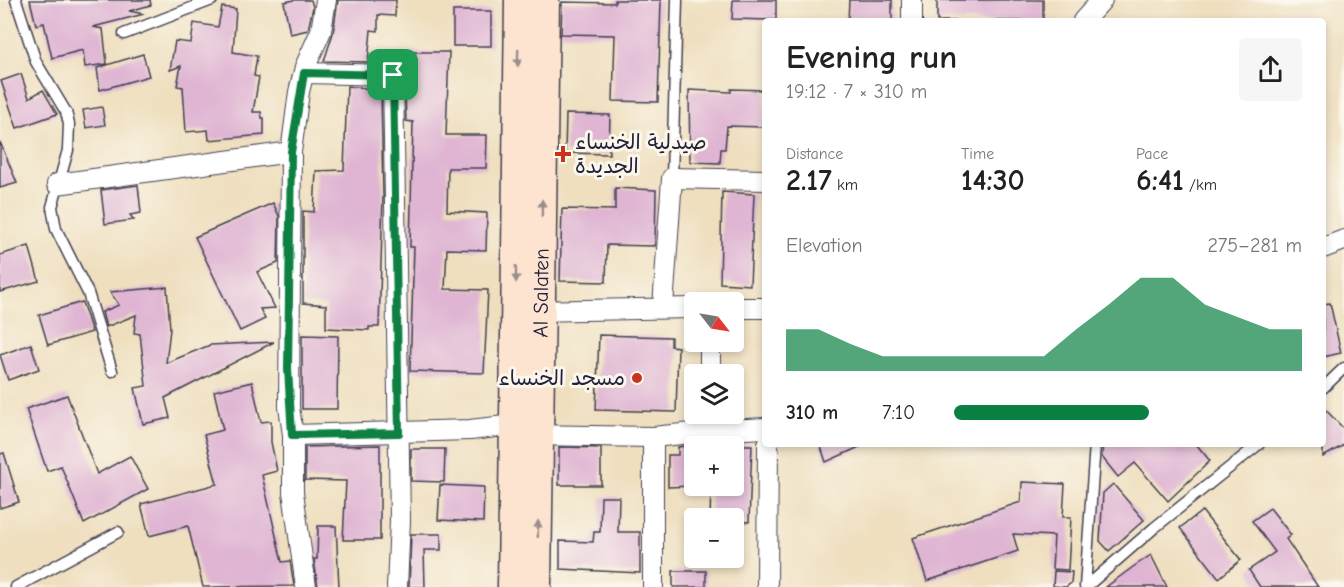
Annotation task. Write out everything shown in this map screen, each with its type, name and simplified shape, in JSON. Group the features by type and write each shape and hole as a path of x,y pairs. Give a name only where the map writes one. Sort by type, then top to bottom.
{"main road":[{"name":"Al Salaten","path":"519,0 528,311"},
{"name":"Al Salaten","path":"512,587 544,0"},
{"name":"Al Salaten","path":"522,431 537,587"}],"street":[{"path":"306,587 293,492 288,369 291,152 304,73 321,31 326,0"},
{"path":"912,0 912,18"},
{"path":"1086,18 1102,0"},
{"path":"304,73 393,75 400,521 397,587"},
{"path":"57,184 291,152"},
{"path":"663,307 672,178 762,180"},
{"path":"1326,247 1344,240"},
{"path":"528,311 684,308"},
{"path":"744,308 762,308"},
{"path":"292,435 522,431 653,437 707,424"},
{"path":"722,424 762,428"},
{"path":"653,437 653,587"},
{"path":"767,587 768,447"}],"lane":[{"path":"16,0 36,62 69,124 68,150 52,207 56,229 88,293 112,371"},
{"path":"124,34 212,0"},
{"path":"672,178 678,0"},
{"path":"1326,385 1344,368"},
{"path":"1086,586 1095,447"},
{"path":"1086,586 1255,447"},
{"path":"16,587 118,532"}],"building":[{"path":"30,0 150,0 151,5 129,11 144,14 93,27 103,29 107,64 85,67 83,50 52,58 44,23 36,25"},
{"path":"311,0 313,7 308,30 290,34 284,2"},
{"path":"338,0 396,0 395,16 378,15 378,31 371,30 368,62 324,61 333,33"},
{"path":"615,0 661,0 658,102 613,101 615,35 561,34 562,2 615,3"},
{"path":"733,0 776,0 776,18 732,19"},
{"path":"849,0 892,0 892,18 848,18"},
{"path":"937,0 1043,0 1043,18 937,18"},
{"path":"222,7 236,9 233,52 257,56 254,76 259,77 253,112 261,112 264,118 264,135 209,140 208,130 186,132 183,87 177,86 181,66 170,70 175,41 191,43 194,23 218,27"},
{"path":"453,11 491,11 491,46 453,46"},
{"path":"411,52 449,52 446,135 487,135 486,168 448,168 447,211 487,213 486,250 447,249 445,289 488,290 484,373 410,371 414,247 410,247 413,122 406,121 405,91 409,91 411,84"},
{"path":"143,54 149,76 100,90 97,68"},
{"path":"21,74 29,98 43,90 57,114 17,128 1,81"},
{"path":"347,86 381,90 383,197 379,327 369,327 369,330 326,328 326,305 303,303 303,211 314,212 316,171 344,170"},
{"path":"731,89 762,90 762,127 727,126 725,149 721,149 720,163 690,162 689,90 731,92"},
{"path":"102,107 105,125 86,128 83,110"},
{"path":"566,114 610,115 609,154 565,153"},
{"path":"0,142 17,183 0,188"},
{"path":"138,185 141,213 130,215 134,220 105,224 101,190"},
{"path":"615,188 656,190 655,246 607,245 606,282 560,281 562,209 615,210"},
{"path":"722,192 754,194 750,285 720,283"},
{"path":"273,203 279,216 278,263 257,272 275,308 260,309 265,319 240,331 195,237"},
{"path":"29,246 39,281 0,292 0,255"},
{"path":"167,287 170,329 166,363 210,345 274,342 165,398 170,418 143,424 135,388 146,386 140,334 134,333 136,315 106,327 102,312 119,305 110,292"},
{"path":"82,302 92,332 48,345 39,315"},
{"path":"1330,303 1341,353 1326,356 1326,304"},
{"path":"302,335 338,336 337,409 302,409"},
{"name":"مسجد الخنساء","path":"599,335 671,337 671,346 678,347 676,412 596,410"},
{"path":"31,344 39,369 8,380 0,355"},
{"path":"252,382 261,422 271,421 271,442 277,471 262,475 282,562 290,561 294,586 203,587 188,526 149,536 141,504 217,484 204,435 223,430 214,391"},
{"path":"67,395 97,474 130,456 148,489 84,524 61,466 47,471 26,409"},
{"path":"1326,410 1344,429 1344,445 1323,457 1323,447 1326,447"},
{"path":"380,445 380,540 343,540 346,481 305,480 305,447"},
{"path":"744,445 752,445 749,522 744,522 744,508 710,508 711,496 744,496"},
{"path":"684,446 684,486 668,487 668,455 678,455 678,447"},
{"path":"559,447 601,448 601,485 559,485"},
{"path":"821,447 859,447 826,462"},
{"path":"1103,447 1198,447 1210,461 1168,501 1135,463 1118,477 1102,457"},
{"path":"411,449 445,449 444,482 411,481"},
{"path":"4,453 19,502 0,508 0,454"},
{"path":"1022,482 1065,484 1063,517 1071,517 1068,570 1052,569 1054,536 1013,534 1018,551 927,581 913,538 1021,502"},
{"path":"1113,484 1144,520 1109,551 1100,541 1103,493"},
{"path":"440,485 484,487 483,522 438,520"},
{"path":"601,497 619,497 618,532 640,532 640,573 560,569 560,541 593,542 594,532 600,532"},
{"path":"1270,508 1291,535 1286,539 1318,587 1260,587 1249,570 1275,552 1252,521"},
{"path":"1202,511 1241,560 1219,578 1180,528"},
{"path":"318,526 336,526 339,587 318,587 314,559 317,559"},
{"path":"411,534 441,534 441,550 424,550 425,587 409,587"},
{"path":"1151,555 1167,587 1106,587 1133,567"},
{"path":"673,571 706,571 706,587 673,587"},
{"path":"1054,571 1072,572 1071,583 1066,587 1053,586"}],"place":[{"name":"صيدلية الخنساء الجديدة","path":"563,154"},
{"name":"مسجد الخنساء","path":"637,378"}],"route":[{"path":"304,73 393,75 399,433 292,435 288,369 291,152 299,92 304,73"}]}
